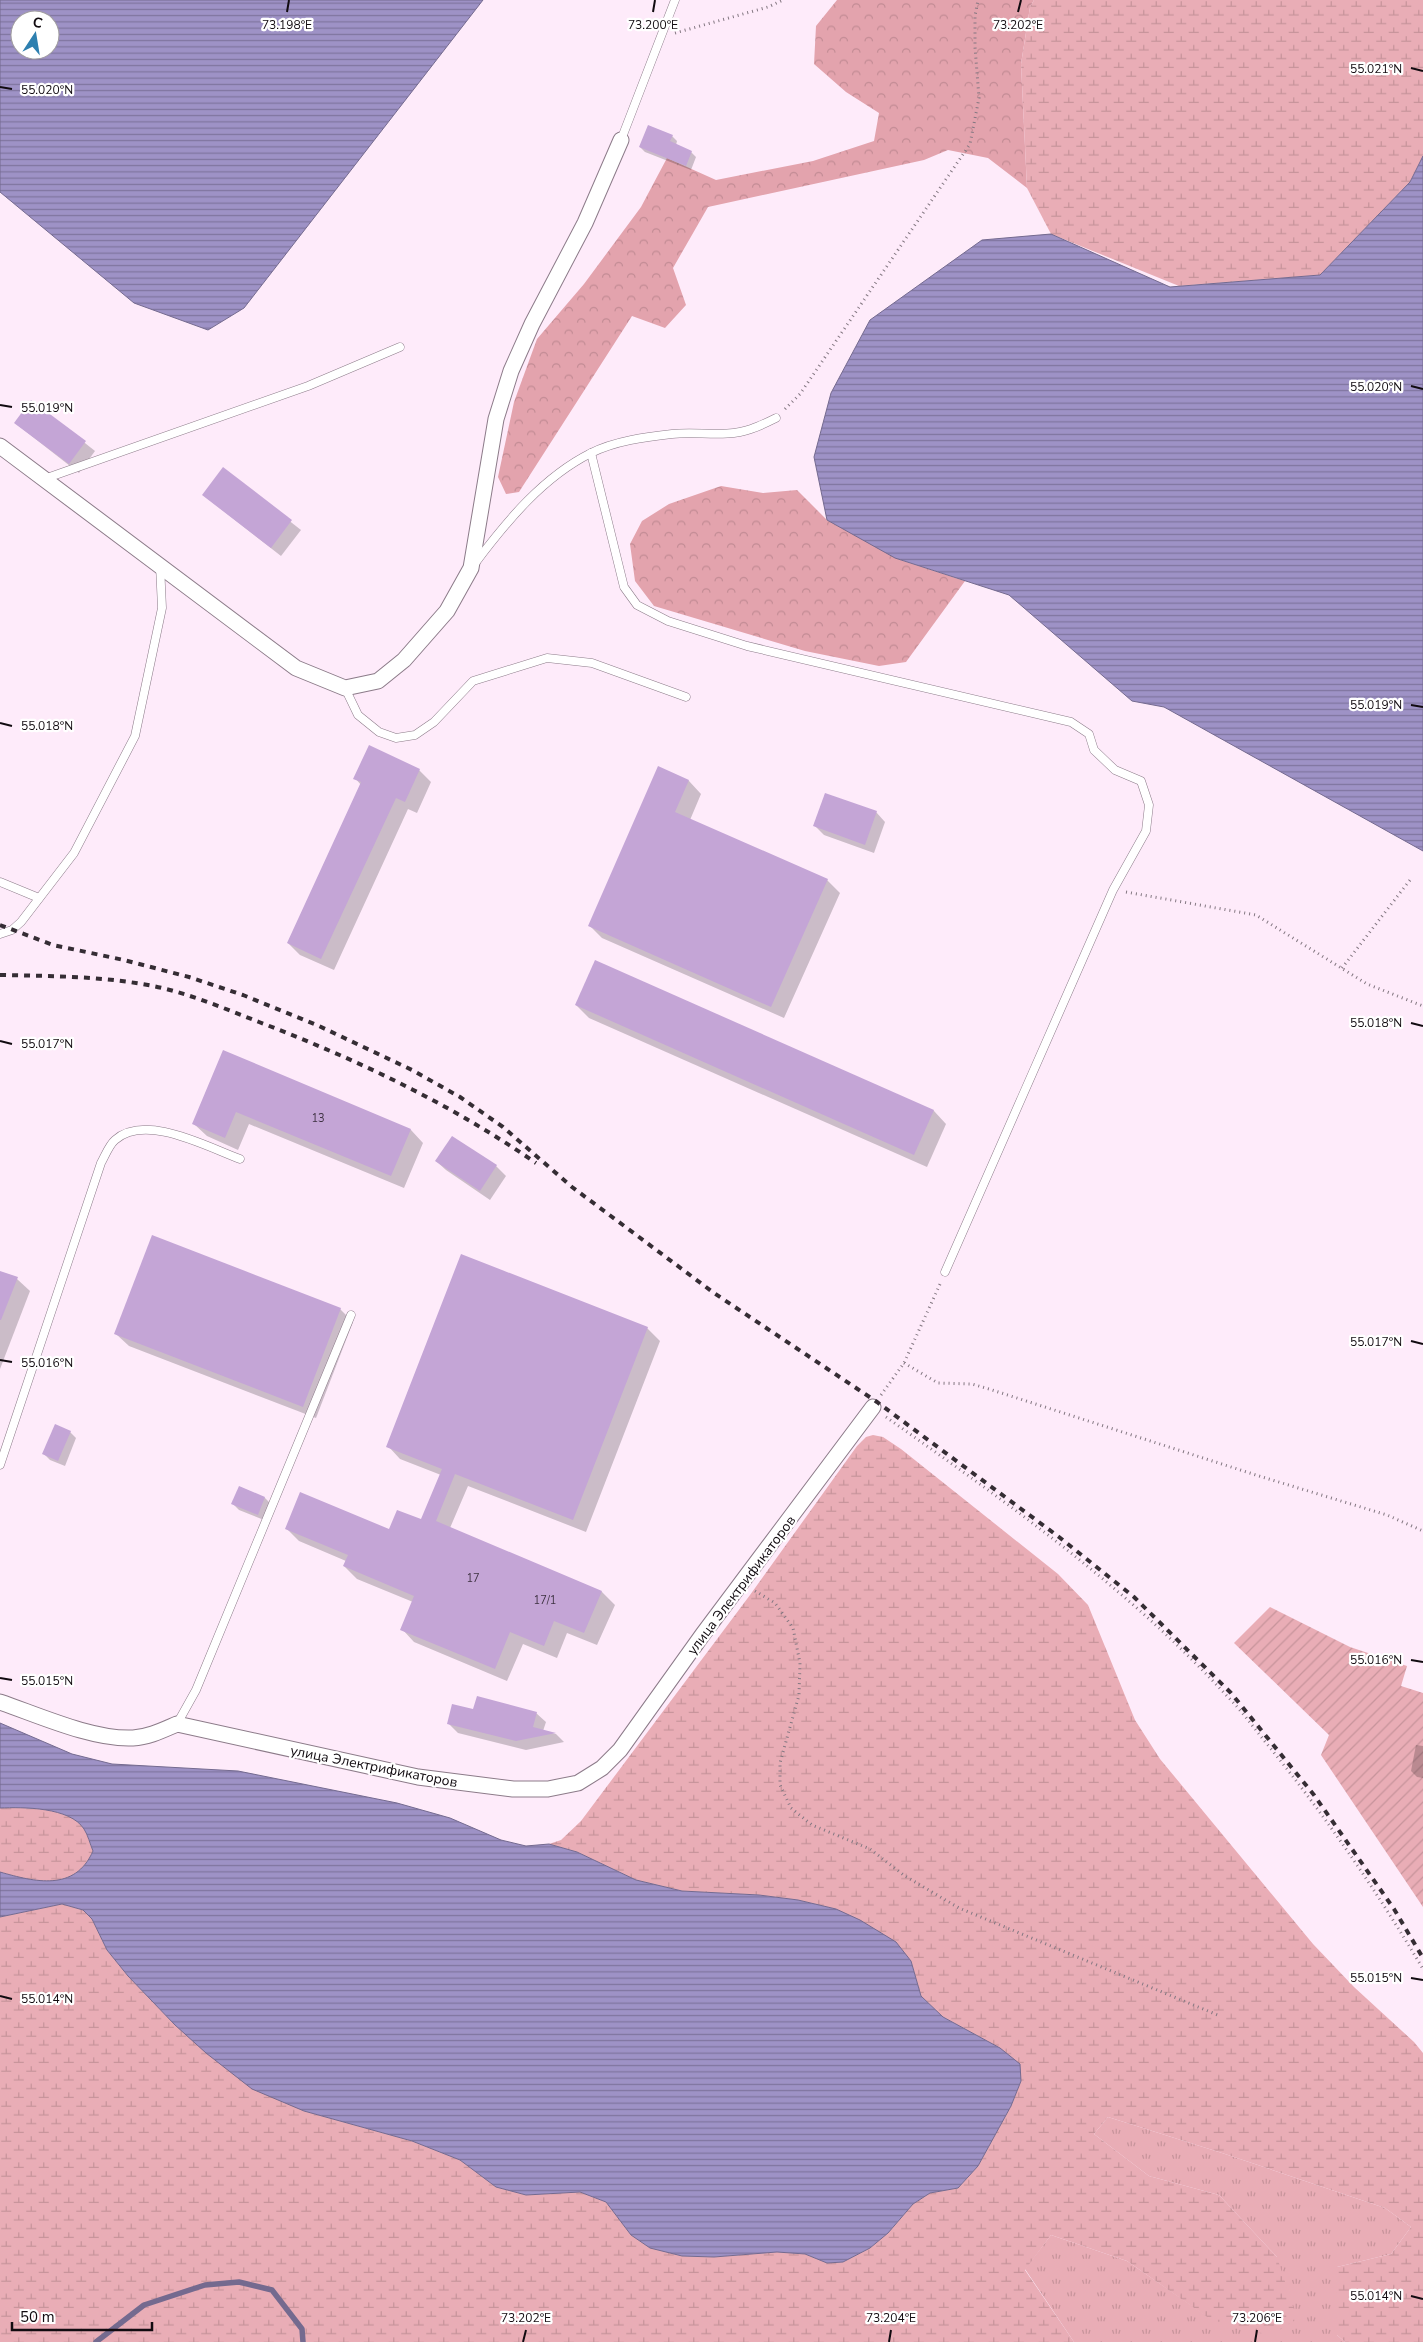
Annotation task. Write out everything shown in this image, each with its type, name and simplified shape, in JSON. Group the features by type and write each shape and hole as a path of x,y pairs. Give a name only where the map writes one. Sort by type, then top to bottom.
{"street":[{"path":"0,446 296,668 345,688 378,681 404,660 447,611 471,568 496,419 511,371 532,324 585,223 621,140"},
{"name":"улица Электрификаторов","path":"177,1724 418,1777 513,1790 548,1789 578,1783 602,1768 620,1750 873,1407"},
{"path":"0,1702 96,1734 133,1738 157,1733 177,1724"}],"lane":[{"path":"621,140 676,0"},
{"path":"44,479 308,386 400,347"},
{"path":"471,568 525,503 553,477 591,453 638,438 674,433 724,433 750,430 776,418"},
{"path":"591,453 624,586 637,606 668,621 747,646 1071,722 1089,734 1094,750 1115,770 1141,781 1149,805 1146,830 1113,890 945,1272"},
{"path":"0,934 12,930 74,853 135,736 162,608 160,566"},
{"path":"345,688 358,716 379,732 396,738 415,735 434,722 473,681 547,658 592,663 686,697"},
{"path":"0,882 39,898"},
{"path":"0,1466 101,1163 115,1140 134,1130 152,1129 179,1136 240,1160"},
{"path":"177,1724 196,1690 351,1315"}],"path":[{"path":"660,37 768,7 784,0"},
{"path":"776,418 800,394 970,144 980,98 975,40 975,16 978,0"},
{"path":"1342,968 1410,880"},
{"path":"1113,890 1256,915 1367,984 1423,1006"},
{"path":"886,1389 904,1364 945,1272"},
{"path":"904,1364 938,1383 972,1384 1387,1515 1423,1530"},
{"path":"873,1407 1057,1541 1131,1602 1228,1696 1312,1799 1390,1914 1423,1968"},
{"path":"742,1583 775,1603 793,1628 800,1663 799,1695 780,1763 780,1785 791,1808 812,1825 870,1849 905,1876 960,1908 1220,2016"}],"green space":[{"path":"837,0 1034,0 1030,7 1021,64 1027,188 988,158 948,150 924,160 708,207 673,268 686,305 665,328 632,316 519,492 506,494 498,477 514,402 537,339 584,284 641,207 667,158 716,180 813,161 874,141 879,113 846,92 814,64 816,26"},
{"path":"1034,0 1423,0 1423,156 1410,182 1320,275 1179,286 1051,234 1027,188 1021,64 1030,7"},
{"path":"721,486 763,493 797,490 827,520 901,560 965,581 906,662 879,666 805,651 654,606 635,581 630,544 642,521 669,504"},
{"path":"873,1435 883,1437 901,1449 1058,1574 1088,1605 1135,1720 1160,1759 1313,1944 1354,1987 1414,2042 1423,2053 1423,2342 1345,2342 1337,2335 1337,2267 1391,2254 1411,2227 1385,2208 1108,2117 1094,2134 1149,2176 1219,2195 1277,2257 1297,2319 1270,2336 1210,2319 1127,2261 1051,2235 1025,2270 1074,2342 0,2342 0,1917 62,1904 83,1910 92,1919 107,1950 128,1976 175,2025 304,2111 412,2141 460,2160 496,2187 526,2195 580,2192 606,2202 631,2235 650,2248 682,2256 714,2257 777,2252 805,2254 827,2263 843,2262 870,2248 888,2233 913,2204 930,2193 958,2188 978,2166 1011,2106 1021,2081 1000,2048 943,2017 921,1996 911,1961 836,1909 798,1900 759,1895 682,1891 636,1880 577,1852 549,1844 561,1840 581,1821 750,1595 857,1446 866,1437"},
{"path":"1270,1607 1350,1647 1407,1666 1401,1686 1423,1693 1423,1907 1321,1755 1329,1735 1234,1643"},
{"path":"0,1808 33,1808 68,1816 84,1829 93,1851 85,1864 76,1873 65,1879 40,1881 0,1872"},
{"path":"1108,2117 1385,2208 1411,2227 1391,2254 1337,2267 1337,2335 1345,2342 1074,2342 1025,2269 1051,2235 1127,2261 1211,2319 1277,2257 1219,2195 1149,2176 1094,2134"}],"shaded area":[{"path":"0,0 483,0 244,308 208,330 134,303 0,192"},
{"path":"1423,156 1423,851 1164,707 1132,701 1009,595 895,558 827,520 814,457 831,393 870,320 982,240 1051,234 1170,287 1320,275 1410,182"},
{"path":"0,1723 72,1754 112,1764 238,1771 397,1803 450,1818 501,1840 526,1846 549,1844 577,1852 636,1880 682,1891 759,1895 798,1900 836,1909 860,1920 896,1942 911,1961 921,1996 943,2017 1000,2048 1020,2064 1021,2081 1011,2106 978,2166 958,2188 930,2193 913,2204 888,2233 870,2248 843,2262 827,2263 805,2254 777,2252 714,2257 682,2256 650,2248 631,2235 606,2202 580,2192 526,2195 496,2187 460,2160 412,2141 304,2111 252,2089 206,2053 175,2025 128,1976 107,1950 92,1919 83,1910 62,1904 0,1917 0,1872 27,1879 53,1881 76,1873 85,1864 93,1851 84,1829 68,1816 33,1808 0,1808"}],"building":[{"path":"648,125 673,135 670,141 692,151 686,166 639,147"},
{"path":"31,400 86,441 69,464 14,423"},
{"path":"223,467 292,520 271,548 202,495"},
{"path":"369,745 420,769 405,802 396,798 321,959 287,943 361,782 353,779"},
{"path":"658,766 689,780 675,812 828,879 771,1007 588,926"},
{"path":"825,793 877,811 865,845 813,826"},
{"path":"595,960 934,1110 914,1155 575,1005"},
{"path":"223,1050 411,1129 391,1176 236,1112 225,1138 192,1124"},
{"path":"452,1136 497,1165 480,1191 435,1161"},
{"path":"152,1235 341,1308 303,1407 114,1334"},
{"path":"461,1254 648,1327 573,1520 455,1474 436,1521 602,1591 584,1633 554,1621 544,1646 510,1632 495,1669 400,1630 414,1596 343,1566 348,1555 285,1529 300,1492 389,1529 397,1510 421,1519 442,1469 386,1447"},
{"path":"0,1271 18,1277 1,1320 0,1320"},
{"path":"55,1424 71,1431 58,1461 42,1454"},
{"path":"239,1486 265,1497 258,1515 231,1504"},
{"path":"477,1696 537,1712 533,1727 556,1733 516,1741 447,1724 452,1704 473,1709"}],"waterway":[{"path":"96,2342 144,2305 205,2285 239,2282 272,2290 302,2329 303,2342"}],"railway":[{"path":"0,925 53,945 124,960 189,977 243,995 319,1026 412,1070 460,1097 503,1127 572,1187 714,1293 877,1402 1059,1537 1134,1597 1231,1693 1314,1795 1394,1909 1423,1958"},
{"path":"0,975 74,977 129,982 162,988 204,1001 332,1052 402,1084 470,1121 536,1163"}]}
